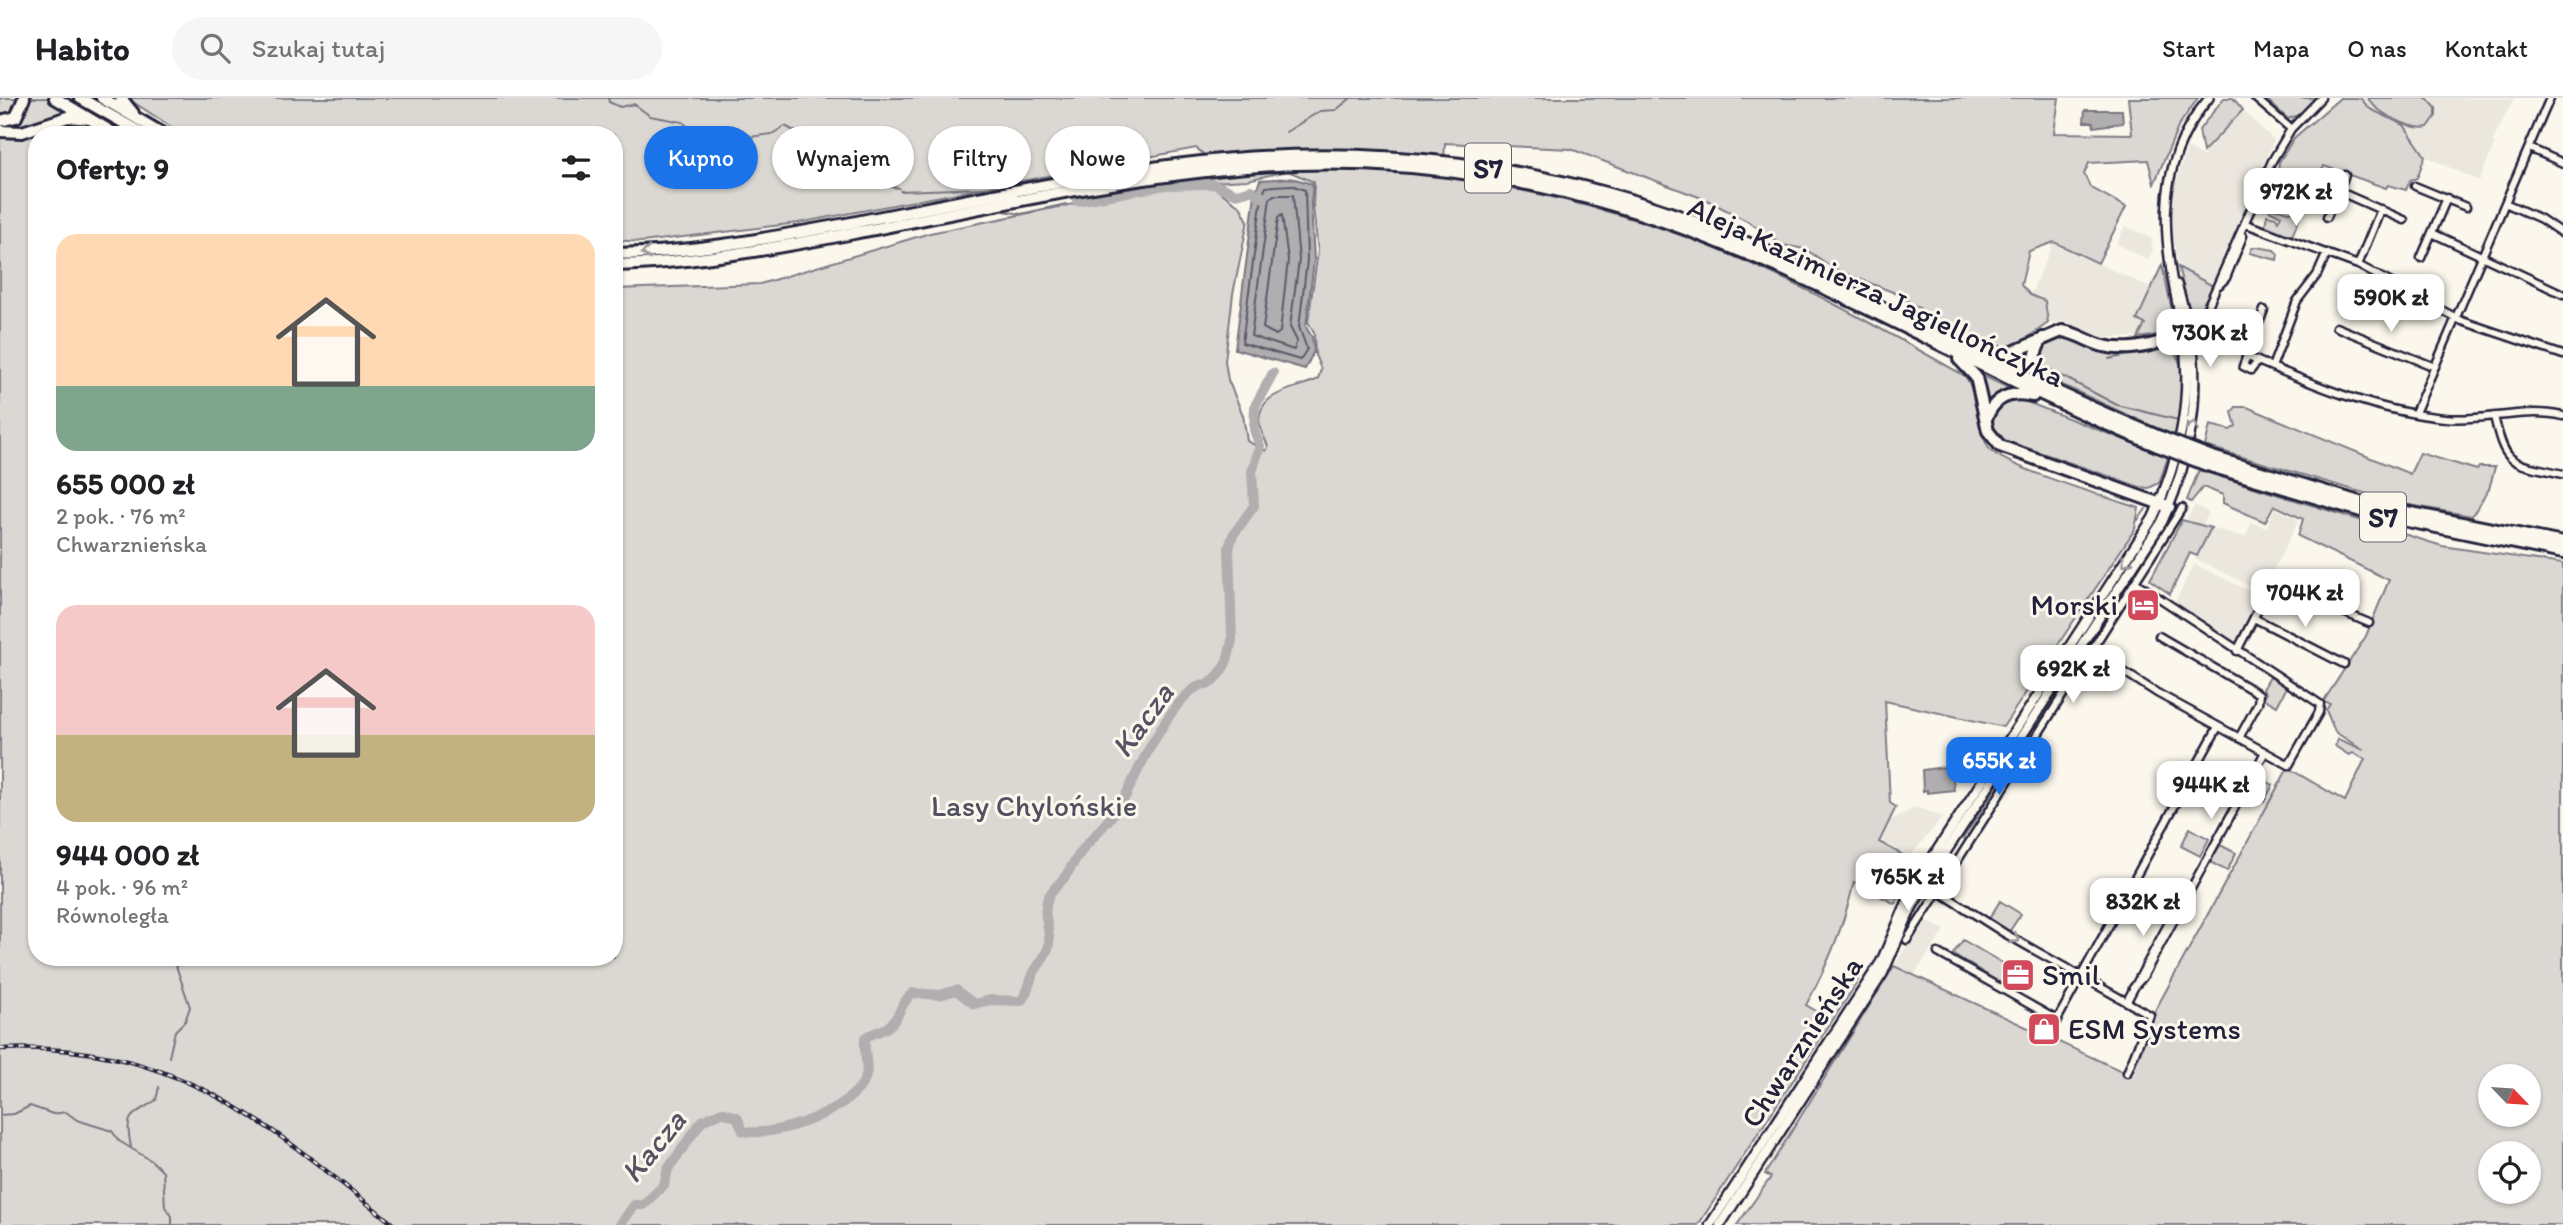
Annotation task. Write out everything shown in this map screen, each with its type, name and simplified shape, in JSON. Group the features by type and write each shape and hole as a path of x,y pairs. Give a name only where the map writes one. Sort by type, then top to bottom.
{"highway":[{"path":"0,121 16,117 24,98"},
{"path":"55,98 102,126"},
{"path":"80,98 129,126"},
{"path":"102,98 150,126"},
{"path":"121,98 140,120"},
{"path":"38,126 68,117 90,119"},
{"path":"0,131 28,129"},
{"name":"Aleja Kazimierza Jagiellończyka","path":"623,254 678,251 777,237 1107,175 1185,164 1291,155 1383,156 1456,163 1548,178 1663,211 1780,257 2058,398"},
{"name":"Aleja Kazimierza Jagiellończyka","path":"623,264 695,260 757,251 1180,174 1261,166 1372,164 1492,177 1550,189 1645,215 1775,266 1950,350 2159,442 2208,460 2364,512 2563,553"},
{"path":"1962,347 2000,355 2062,331 2115,348 2134,347 2187,331"},
{"path":"2045,337 2036,349 2036,369 2058,398"},
{"path":"2168,338 2190,350"},
{"path":"1950,350 1976,377 1991,436 2004,448 2164,505"},
{"path":"1986,419 1992,406 2009,394 2058,398"},
{"name":"Aleja Kazimierza Jagiellończyka","path":"2208,460 2366,504 2563,543"}],"main road":[{"name":"Chwarznieńska","path":"1710,1225 1877,968 1905,903 2135,566 2183,470 2192,431 2196,390 2187,331"},
{"name":"Chwarznieńska","path":"1720,1225 1883,973 1924,877"}],"street":[{"name":"Chwarznieńska","path":"2187,331 2182,295 2175,281 2165,235 2168,186 2184,137 2209,98"},
{"path":"2255,98 2291,129"},
{"name":"Chwarznieńska","path":"2190,350 2272,161 2291,129 2321,98"},
{"path":"2416,413 2550,98"},
{"path":"2529,148 2563,163"},
{"path":"2327,216 2345,175"},
{"path":"2415,186 2466,206"},
{"path":"2338,191 2404,220"},
{"path":"2421,258 2448,198"},
{"path":"2505,203 2541,219 2563,234"},
{"path":"2358,265 2381,209"},
{"path":"2246,224 2358,265 2456,318 2562,355 2563,346"},
{"path":"2432,233 2563,293"},
{"path":"2272,367 2297,301 2317,275 2327,253"},
{"path":"2258,361 2253,369 2247,370 2243,365 2264,310"},
{"name":"Chwarznieńska","path":"2187,331 2205,313"},
{"path":"2336,327 2435,367"},
{"path":"2246,356 2355,400 2447,419 2539,413 2563,416"},
{"path":"2494,416 2501,447 2508,459 2563,474"},
{"path":"1907,940 2182,508"},
{"path":"2092,651 2218,727 2289,765 2320,706 2135,582"},
{"path":"2237,651 2272,582 2369,623"},
{"path":"2254,618 2344,664"},
{"path":"2159,636 2259,694 2258,704 2238,738"},
{"path":"1938,953 2053,1020 2059,1017 2218,727"},
{"path":"2127,1001 2145,973 2180,904 2265,752"},
{"path":"1924,877 1939,887 1943,894 2004,933 2150,1015 2127,1073"}],"shaded area":[{"path":"2360,98 2514,98 2492,142 2495,144 2479,181 2425,156 2404,125 2370,109"},
{"path":"2243,110 2274,140 2212,284 2178,265 2172,232 2174,190 2187,148 2205,157 2203,152 2209,144"},
{"path":"2125,226 2151,238 2153,249 2148,260 2117,244"},
{"path":"2054,242 2151,288 2136,320 2144,324 2137,337 2101,337 2067,322 2048,323 2045,301 2030,295"},
{"path":"2195,505 2209,513 2201,528 2187,519"},
{"path":"2275,508 2299,520 2262,592 2196,559 2211,528 2245,537 2252,522 2266,528"},
{"path":"2194,564 2260,596 2236,642 2175,603"},
{"path":"1916,807 1943,817 1910,856 1879,840 1889,821"},
{"path":"1924,920 1945,930 1914,975 1894,966"}],"green space":[{"path":"0,98 21,98 15,113 0,118"},
{"path":"27,98 49,98 76,113 32,126 3,129 0,124 5,124"},
{"name":"Lasy Chylońskie","path":"127,98 2059,98 2054,133 2132,134 2128,98 2198,98 2179,125 2154,184 2148,160 2089,163 2084,174 2090,187 2126,207 2098,263 2054,242 2029,251 2021,285 2030,295 2045,301 2048,323 2019,344 2001,350 1962,335 1895,293 1835,269 1805,249 1782,245 1749,222 1707,200 1571,149 1445,143 1443,176 1544,195 1644,223 1742,260 1839,306 1965,376 1973,393 1984,438 1988,447 1997,455 2034,472 2139,508 2135,529 2003,727 1885,701 1890,803 1896,807 1879,842 1916,862 1895,904 1854,882 1834,945 1806,1005 1825,1016 1855,969 1861,973 1698,1225 0,1225 0,134 28,128 28,966 623,966 623,289 760,284 930,233 1227,173 1196,148 1150,157 1150,126 1045,126 1045,176 1031,179 1031,126 928,126 928,189 978,189 798,223 642,242 623,241 623,126 170,126","holes":["1288,171 1314,182 1313,207 1318,251 1308,322 1314,333 1315,355 1321,369 1318,379 1278,394 1263,406 1260,427 1268,447 1266,451 1247,441 1243,415 1228,380 1225,361 1233,294 1248,221 1240,206 1212,186 1212,182 1247,180"]},
{"path":"2224,98 2233,98 2243,110 2203,152 2199,130"},
{"path":"2265,98 2318,98 2298,115 2288,119"},
{"path":"2340,98 2360,98 2370,109 2404,125 2425,156 2417,178 2410,180 2406,190 2388,185 2386,188 2324,166 2310,196 2302,196 2295,206 2268,203 2277,182 2279,162 2294,138"},
{"path":"2368,98 2427,98 2436,108 2436,116 2428,127 2413,126 2386,114"},
{"name":"Lasy Chylońskie","path":"55,123 88,126 37,126"},
{"path":"2271,207 2289,212 2303,209 2292,236 2288,237 2264,228 2287,235 2265,225 2267,215 2276,217 2278,221 2281,216 2269,210"},
{"path":"2252,248 2274,250 2278,254 2277,260 2250,253"},
{"path":"2162,265 2175,324 2164,334 2138,338 2145,324 2137,320"},
{"path":"2178,267 2213,286 2193,322"},
{"path":"2060,336 2113,354 2168,345 2180,364 2183,376 2176,437 2045,377 2038,360 2043,344"},
{"path":"2037,344 2031,358 2036,378 2000,360"},
{"path":"1979,374 2013,390 1986,408"},
{"path":"2019,399 2168,457 2159,483 2149,488 2140,487 2004,440 1993,427 1994,415 2003,404"},
{"path":"2236,407 2247,407 2410,474 2420,453 2477,470 2479,467 2495,467 2489,489 2472,516 2398,503 2205,446 2210,425 2230,430 2236,426 2232,412"},
{"path":"2199,470 2442,546 2563,564 2563,1225 1737,1225 1771,1177 1765,1174 1894,966 2128,1074 2151,1018 2288,768 2345,801 2365,759 2353,753 2349,755 2335,746 2338,739 2364,750 2335,732 2326,710 2330,704 2323,702 2366,636 2389,580 2298,536 2303,519 2274,505 2265,522 2223,503 2223,495 2203,487 2191,502 2187,500"},
{"path":"2182,520 2211,528 2197,556 2190,553 2170,594 2150,580"},
{"path":"2072,667 2074,668 1962,840 1969,822"},
{"path":"2270,677 2287,687 2277,706 2263,698 2266,693 2263,689"},
{"path":"2258,776 2273,785 2264,802 2248,794"},
{"path":"2190,828 2209,839 2200,856 2181,846"},
{"path":"2220,845 2236,853 2227,871 2210,862"},
{"path":"2000,901 2021,914 2009,932 1989,919"},
{"path":"1963,940 2016,971 2007,987 1953,954"}],"water":[{"path":"2085,110 2122,110 2123,123 2094,127 2093,122 2084,122"},
{"path":"1291,178 1313,184 1311,203 1314,260 1306,327 1312,337 1314,351 1305,369 1235,349 1255,194 1260,180"},
{"path":"1952,766 1954,790 1927,793 1927,790 1923,791 1922,770"}],"waterway":[{"name":"Kacza","path":"608,98 609,102 620,107 634,104 650,116 683,122 695,134 718,136 730,148 745,149 749,137 772,134"},
{"path":"1286,132 1320,111 1336,110 1351,98"},
{"name":"Kacza","path":"1077,201 1166,185 1213,184 1237,194 1251,190 1264,198"},
{"name":"Kacza","path":"900,191 956,189"},
{"name":"Kacza","path":"1004,211 1021,214 1066,204"},
{"path":"2109,359 2168,347 2178,353 2182,367"},
{"path":"2043,366 2117,405 2178,420"},
{"name":"Kacza","path":"1208,684 1222,670 1231,646 1229,548 1233,535 1254,506 1252,472 1260,446 1254,430 1255,406 1273,373"},
{"path":"2176,431 2181,400"},
{"path":"2159,489 2170,457"},
{"path":"2138,520 2146,509"},
{"name":"Kacza","path":"620,1225 634,1205 643,1205 664,1185 668,1169 702,1121 722,1112 737,1117 743,1131 774,1130 812,1119 847,1100 866,1076 865,1038 890,1025 913,993 940,995 956,990 974,1004 990,1000 1021,1001 1049,945 1045,910 1050,895 1082,850 1122,802 1171,714 1192,690 1202,685"},
{"path":"169,1057 175,1031 185,1021 190,1007 176,966"},
{"path":"131,1147 129,1122 135,1113 156,1100 159,1087"},
{"path":"0,1115 14,1114 30,1106 53,1114 66,1112 77,1120 112,1131 119,1141 152,1161 163,1172 165,1207 172,1216 172,1225"}],"railway":[{"path":"0,1049 62,1050 117,1059 168,1074 215,1095 259,1122 394,1225"}],"place":[{"name":"Morski","path":"2143,605"},
{"name":"Smil","path":"2018,975"},
{"name":"ESM Systems","path":"2044,1029"}]}
